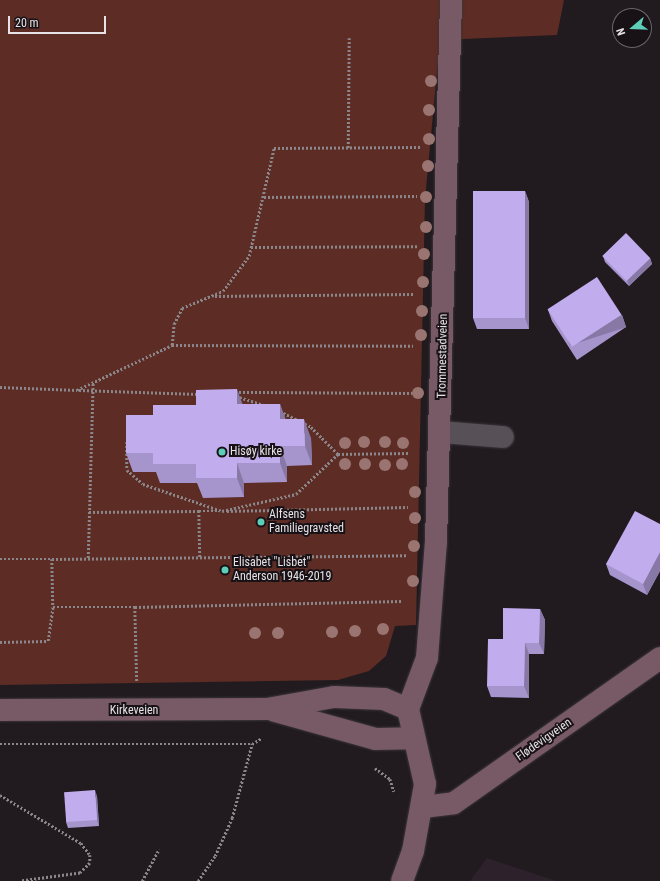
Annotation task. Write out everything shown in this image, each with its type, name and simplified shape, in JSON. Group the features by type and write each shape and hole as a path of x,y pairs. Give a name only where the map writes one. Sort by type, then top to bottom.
{"main road":[{"name":"Trommestadveien","path":"408,709 427,658 441,432 451,0"},
{"name":"Flødevigveien","path":"423,807 454,803 660,658"},
{"name":"Kirkeveien","path":"0,710 135,711 267,709 334,697 384,699 408,709"},
{"name":"Kirkeveien","path":"267,709 375,739 414,738"},
{"path":"402,881 423,807 426,784 408,709"}],"street":[{"path":"441,432 503,437"}],"path":[{"path":"348,148 349,38"},
{"path":"172,345 174,324 182,308 213,296 231,282 251,248 264,197 274,148 448,148"},
{"path":"264,197 420,196"},
{"path":"251,248 418,246"},
{"path":"213,296 417,294"},
{"path":"78,390 172,345 416,346"},
{"path":"88,558 93,383"},
{"path":"0,387 93,391 202,393"},
{"path":"268,407 226,392 414,393"},
{"path":"276,409 311,427 338,454"},
{"path":"128,438 125,452 127,470 143,484 222,511 296,494 338,454 412,453"},
{"path":"89,512 411,507"},
{"path":"199,511 200,557"},
{"path":"0,559 409,555 410,562"},
{"path":"0,642 48,641 53,607 52,559"},
{"path":"53,607 135,607 410,601"},
{"path":"135,607 135,711"},
{"path":"0,744 252,744 265,736"},
{"path":"198,881 215,856 232,818 252,744"},
{"path":"372,766 390,779 396,798"},
{"path":"0,795 81,843 90,855 90,863 80,873 21,881"},
{"path":"142,881 159,849"}],"shaded area":[{"path":"0,0 564,0 557,35 440,40 425,199 416,625 395,626 386,656 369,671 338,680 0,685"},
{"path":"487,858 556,881 470,881"}],"building":[{"path":"473,191 525,191 525,318 473,318"},
{"path":"626,233 650,258 627,281 602,256"},
{"path":"597,277 622,315 572,347 548,309"},
{"name":"Hisøy kirke","path":"237,389 237,404 280,404 280,419 304,419 305,446 280,446 280,463 237,463 237,478 196,478 196,464 153,464 153,453 126,453 126,415 153,415 153,405 196,405 196,390"},
{"path":"635,511 660,524 660,552 643,584 606,564"},
{"path":"503,608 540,609 539,643 525,643 524,686 487,686 488,639 503,639"},
{"path":"95,790 97,820 66,822 64,792"}],"place":[{"name":"Hisøy kirke","path":"222,452"},
{"name":"Alfsens Familiegravsted","path":"261,522"},
{"name":"Elisabet \"Lisbet\" Anderson 1946-2019","path":"225,570"}]}
